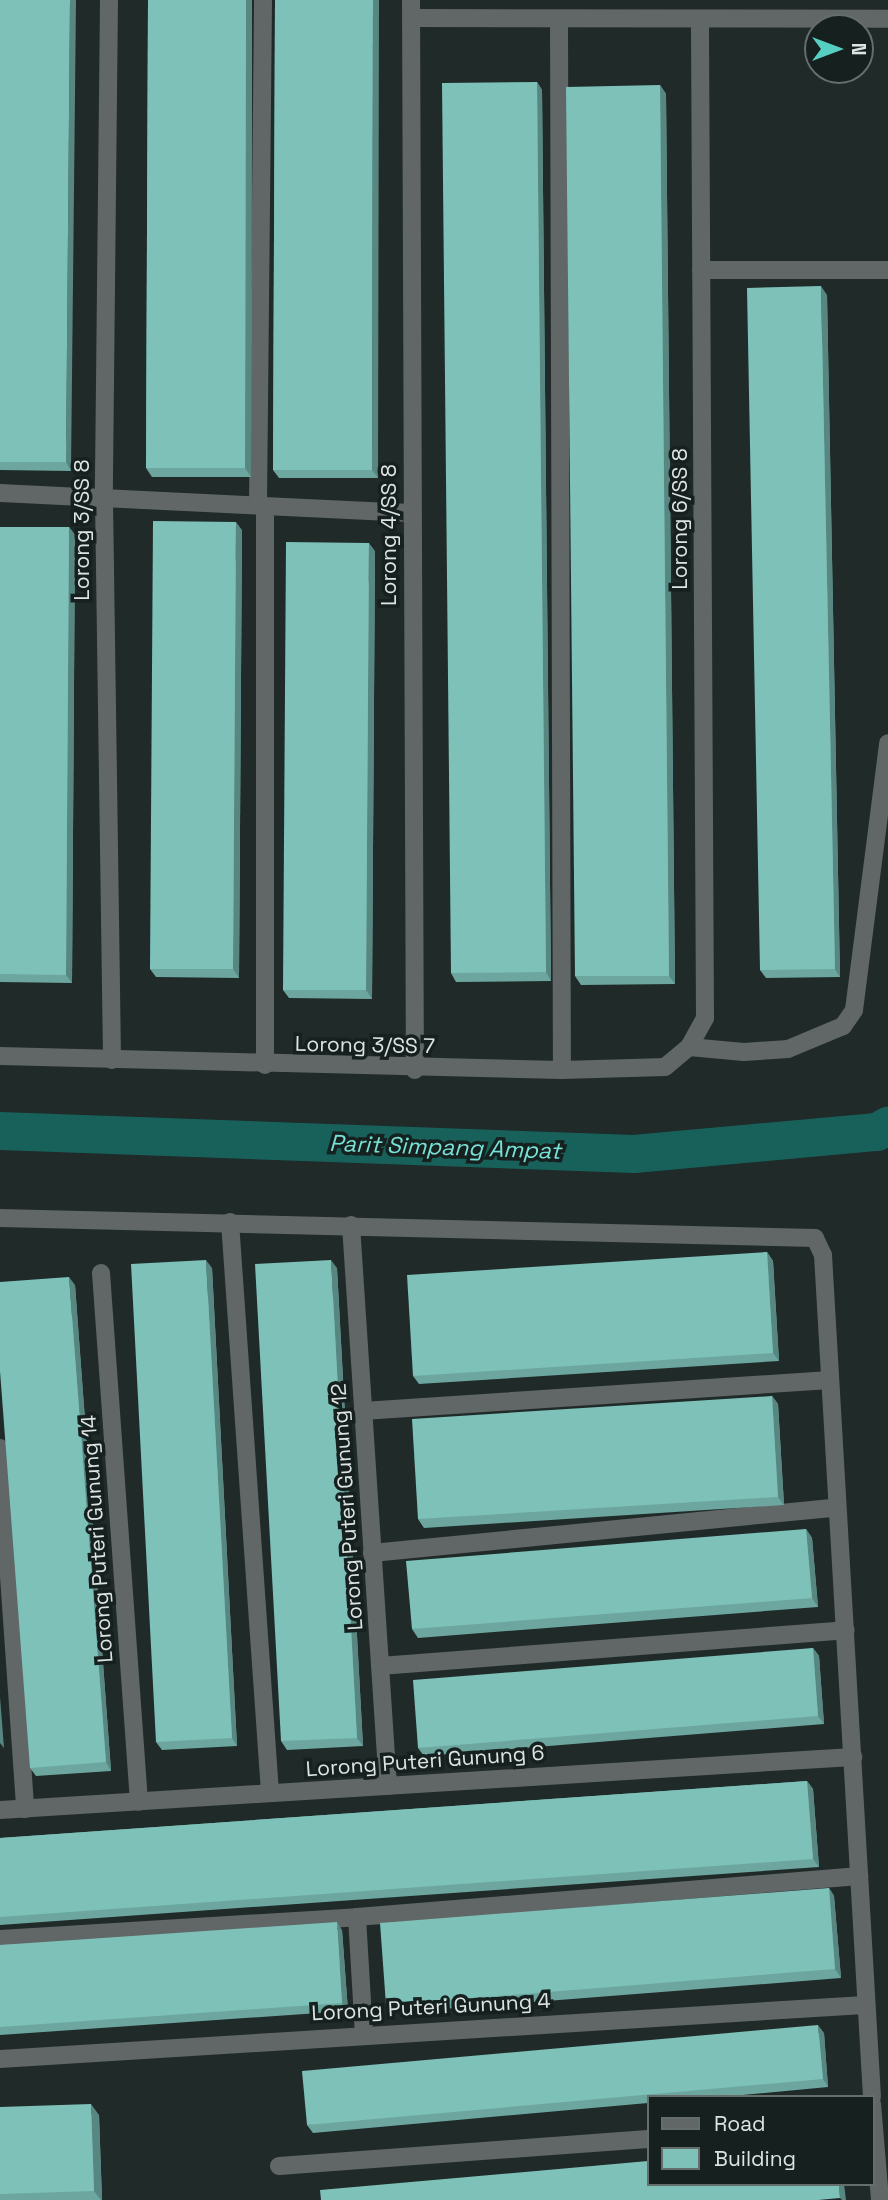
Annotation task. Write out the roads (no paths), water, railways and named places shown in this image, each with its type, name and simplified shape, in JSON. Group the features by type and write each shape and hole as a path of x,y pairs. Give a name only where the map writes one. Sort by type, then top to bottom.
{"street":[{"name":"Lorong 3/SS 8","path":"109,0 104,499 112,1060"},
{"path":"263,0 261,506 265,1065"},
{"path":"411,9 559,19 888,19"},
{"name":"Lorong 4/SS 8","path":"411,9 415,1070"},
{"path":"559,19 562,1070"},
{"name":"Lorong 6/SS 8","path":"700,19 705,1018"},
{"path":"701,270 888,270"},
{"path":"0,493 411,513"},
{"path":"689,1047 744,1052 788,1049 843,1026 854,1010 888,743"},
{"name":"Lorong 3/SS 7","path":"0,1056 415,1070 665,1067 689,1047 705,1018"},
{"path":"0,1218 815,1238 823,1255 853,1757 864,2005 872,2095"},
{"path":"230,1222 270,1793"},
{"name":"Lorong Puteri Gunung 12","path":"351,1225 388,1786"},
{"name":"Lorong Puteri Gunung 14","path":"101,1273 139,1802"},
{"path":"363,1411 830,1380"},
{"path":"0,1448 25,1809"},
{"path":"372,1553 837,1507"},
{"path":"380,1666 846,1630"},
{"name":"Lorong Puteri Gunung 6","path":"0,1810 853,1757"},
{"path":"0,1939 357,1917 859,1877"},
{"path":"357,1917 364,2034"},
{"name":"Lorong Puteri Gunung 4","path":"0,2059 364,2034 864,2005"},
{"path":"874,2134 880,2200"},
{"path":"279,2166 646,2139"}],"waterway":[{"name":"Parit Simpang Ampat","path":"0,1131 634,1154 877,1132 888,1126"}]}
